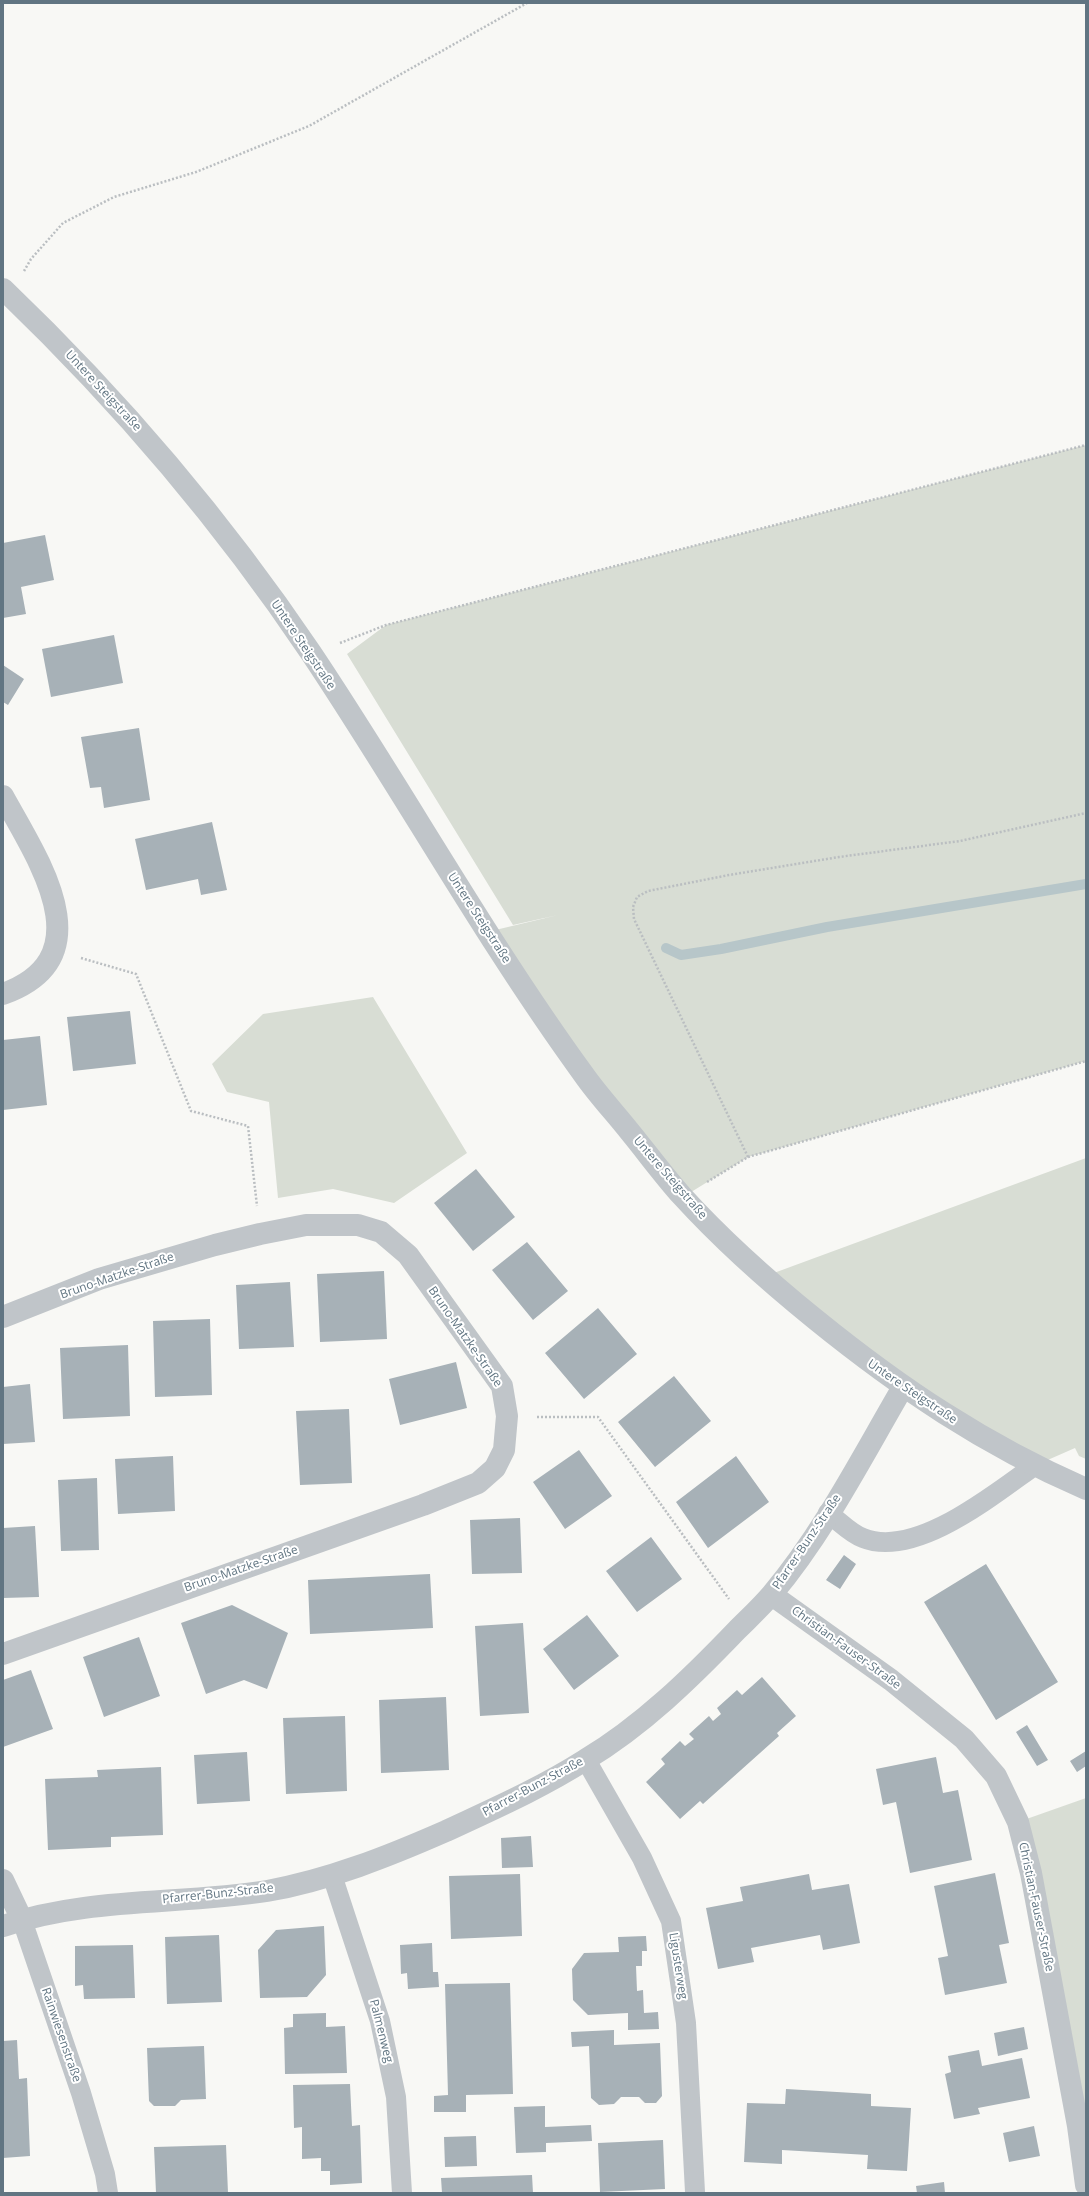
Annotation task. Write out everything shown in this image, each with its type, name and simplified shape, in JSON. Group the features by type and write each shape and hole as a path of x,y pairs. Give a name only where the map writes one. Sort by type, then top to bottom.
{"street":[{"name":"Untere Steigstraße","path":"5,295 112,399 164,459 216,523 311,654 487,932 584,1076 683,1197 763,1277 861,1356 903,1387 960,1424 1034,1466 1086,1490"},
{"path":"3,796 48,880 58,918 55,950 36,976 3,994"},
{"name":"Bruno-Matzke-Straße","path":"3,1317 99,1280 215,1245 306,1225 358,1225 381,1232 408,1255 502,1386 507,1416 504,1450 495,1468 478,1482 423,1504 3,1654"},
{"name":"Pfarrer-Bunz-Straße","path":"13,1923 94,1906 267,1890 332,1875 408,1848 529,1792 586,1760 643,1719 707,1662 772,1595 828,1513 903,1387"},
{"name":"Christian-Fauser-Straße","path":"772,1595 891,1680 964,1739 996,1776 1018,1822 1032,1873 1078,2126 1086,2186"},
{"name":"Rainwiesenstraße","path":"3,1880 13,1923"}],"lane":[{"path":"828,1513 862,1538 885,1543 907,1540 941,1526 1034,1466"},
{"name":"Ligusterweg","path":"586,1760 642,1858 670,1921 686,2023 695,2192"},
{"name":"Palmenweg","path":"332,1875 380,2021 396,2097 402,2193"},
{"name":"Rainwiesenstraße","path":"13,1923 80,2093 105,2174 108,2193"}],"path":[{"path":"5,295 31,259 63,224 114,196 196,172 310,126 527,3"},
{"path":"311,654 386,625 1086,445"},
{"path":"748,1157 634,919 633,906 637,897 648,892 737,874 839,857 960,842 1086,813"},
{"path":"55,950 136,974 191,1111 248,1126 260,1234"},
{"path":"683,1197 748,1157 1086,1061"},
{"path":"507,1416 598,1417 745,1622"}],"shaded area":[{"path":"1086,445 1086,1061 748,1157 683,1197 487,932 558,915 513,925 347,654 386,625"},
{"path":"373,997 467,1153 394,1203 333,1189 278,1198 269,1102 227,1092 212,1064 263,1014"},
{"path":"1086,1158 1086,1459 1079,1456 1075,1448 1034,1466 763,1277"},
{"path":"1086,1798 1086,2125 1018,1822"}],"building":[{"path":"45,535 54,580 21,587 26,614 3,618 3,543"},
{"path":"114,635 123,683 51,697 42,649"},
{"path":"3,665 24,679 8,705 3,702"},
{"path":"139,728 150,800 104,808 101,787 90,788 81,737"},
{"path":"212,822 227,890 201,895 198,879 146,890 135,839"},
{"path":"130,1011 136,1064 73,1071 67,1017"},
{"path":"40,1036 47,1105 3,1110 3,1040"},
{"path":"476,1169 515,1217 473,1251 434,1203"},
{"path":"527,1242 568,1291 533,1320 492,1270"},
{"path":"384,1271 387,1339 320,1342 317,1274"},
{"path":"290,1282 294,1347 239,1349 236,1285"},
{"path":"598,1308 637,1354 584,1399 545,1353"},
{"path":"210,1319 212,1395 155,1397 153,1321"},
{"path":"128,1345 130,1416 63,1419 60,1348"},
{"path":"456,1362 467,1408 400,1425 389,1379"},
{"path":"674,1376 711,1421 655,1467 618,1422"},
{"path":"30,1384 35,1442 3,1444 3,1387"},
{"path":"349,1409 352,1483 300,1485 296,1411"},
{"path":"579,1450 612,1496 565,1529 533,1482"},
{"path":"173,1456 175,1511 118,1514 115,1459"},
{"path":"736,1456 769,1502 708,1548 676,1502"},
{"path":"97,1478 99,1550 61,1551 58,1480"},
{"path":"520,1518 522,1573 472,1574 470,1520"},
{"path":"35,1526 39,1597 3,1598 3,1528"},
{"path":"651,1537 682,1579 637,1612 606,1571"},
{"path":"844,1555 856,1564 840,1589 826,1580"},
{"path":"986,1564 1058,1682 996,1720 924,1602"},
{"path":"430,1574 433,1628 310,1634 308,1580"},
{"path":"232,1605 288,1633 267,1689 244,1680 206,1694 181,1623"},
{"path":"587,1615 619,1656 574,1690 543,1649"},
{"path":"523,1623 529,1713 480,1716 475,1626"},
{"path":"139,1637 160,1696 104,1717 83,1657"},
{"path":"31,1670 53,1729 3,1747 3,1680"},
{"path":"762,1677 796,1716 777,1733 779,1736 703,1804 700,1801 680,1819 646,1782 665,1764 661,1759 680,1741 685,1746 694,1739 689,1734 709,1716 713,1721 721,1714 717,1708 737,1690 742,1695"},
{"path":"446,1697 449,1770 381,1773 379,1700"},
{"path":"345,1716 347,1791 286,1794 283,1718"},
{"path":"1027,1725 1048,1760 1037,1766 1016,1732"},
{"path":"1086,1751 1086,1766 1077,1772 1070,1761"},
{"path":"247,1752 250,1801 197,1804 194,1755"},
{"path":"936,1757 943,1793 958,1790 972,1860 910,1873 896,1802 883,1805 876,1769"},
{"path":"161,1767 163,1835 111,1837 111,1847 48,1850 45,1779 98,1777 97,1770"},
{"path":"531,1836 533,1867 502,1868 501,1838"},
{"path":"995,1873 1009,1943 999,1945 1007,1983 945,1995 938,1958 948,1956 934,1886"},
{"path":"520,1874 522,1936 451,1939 449,1876"},
{"path":"809,1874 812,1890 849,1884 860,1943 823,1950 820,1935 751,1948 754,1962 718,1969 706,1908 743,1901 740,1887"},
{"path":"324,1926 326,1975 307,1997 260,1998 258,1950 276,1930"},
{"path":"219,1935 222,2002 167,2004 165,1937"},
{"path":"646,1936 647,1951 642,1951 642,1966 636,1966 637,1991 643,1990 644,2013 658,2012 659,2029 628,2030 628,2013 588,2015 573,2000 572,1969 584,1953 619,1952 618,1937"},
{"path":"432,1943 433,1972 438,1972 439,1987 408,1989 407,1973 401,1974 400,1945"},
{"path":"133,1945 135,1998 84,1999 83,1985 75,1986 75,1946"},
{"path":"510,1983 513,2094 466,2095 466,2112 434,2112 434,2096 448,2095 445,1984"},
{"path":"326,2013 326,2027 345,2026 347,2073 285,2074 284,2028 293,2027 293,2014"},
{"path":"1024,2027 1028,2049 998,2056 994,2033"},
{"path":"614,2030 614,2045 660,2043 662,2096 656,2103 645,2103 639,2097 621,2097 614,2104 599,2105 591,2098 589,2046 572,2047 571,2032"},
{"path":"17,2040 19,2079 27,2078 30,2156 3,2158 3,2041"},
{"path":"204,2046 206,2099 181,2100 175,2106 154,2106 149,2101 147,2048"},
{"path":"979,2050 982,2066 1022,2058 1030,2098 978,2108 980,2114 954,2119 945,2074 951,2072 948,2056"},
{"path":"350,2084 352,2126 360,2125 362,2183 330,2185 330,2171 321,2171 321,2158 302,2159 302,2127 294,2128 293,2085"},
{"path":"786,2089 871,2094 871,2106 911,2108 907,2171 867,2169 868,2155 782,2150 782,2164 744,2162 747,2103 785,2104"},
{"path":"545,2106 545,2127 591,2125 592,2141 546,2143 546,2152 516,2153 514,2107"},
{"path":"1034,2126 1040,2156 1009,2162 1003,2133"},
{"path":"476,2136 477,2166 445,2167 444,2137"},
{"path":"663,2140 665,2189 600,2192 598,2143"},
{"path":"226,2145 228,2193 156,2193 154,2147"},
{"path":"532,2175 533,2193 442,2193 441,2178"},
{"path":"944,2182 945,2193 917,2193 916,2186"}],"waterway":[{"path":"666,948 681,955 721,949 827,927 1086,884"}]}
